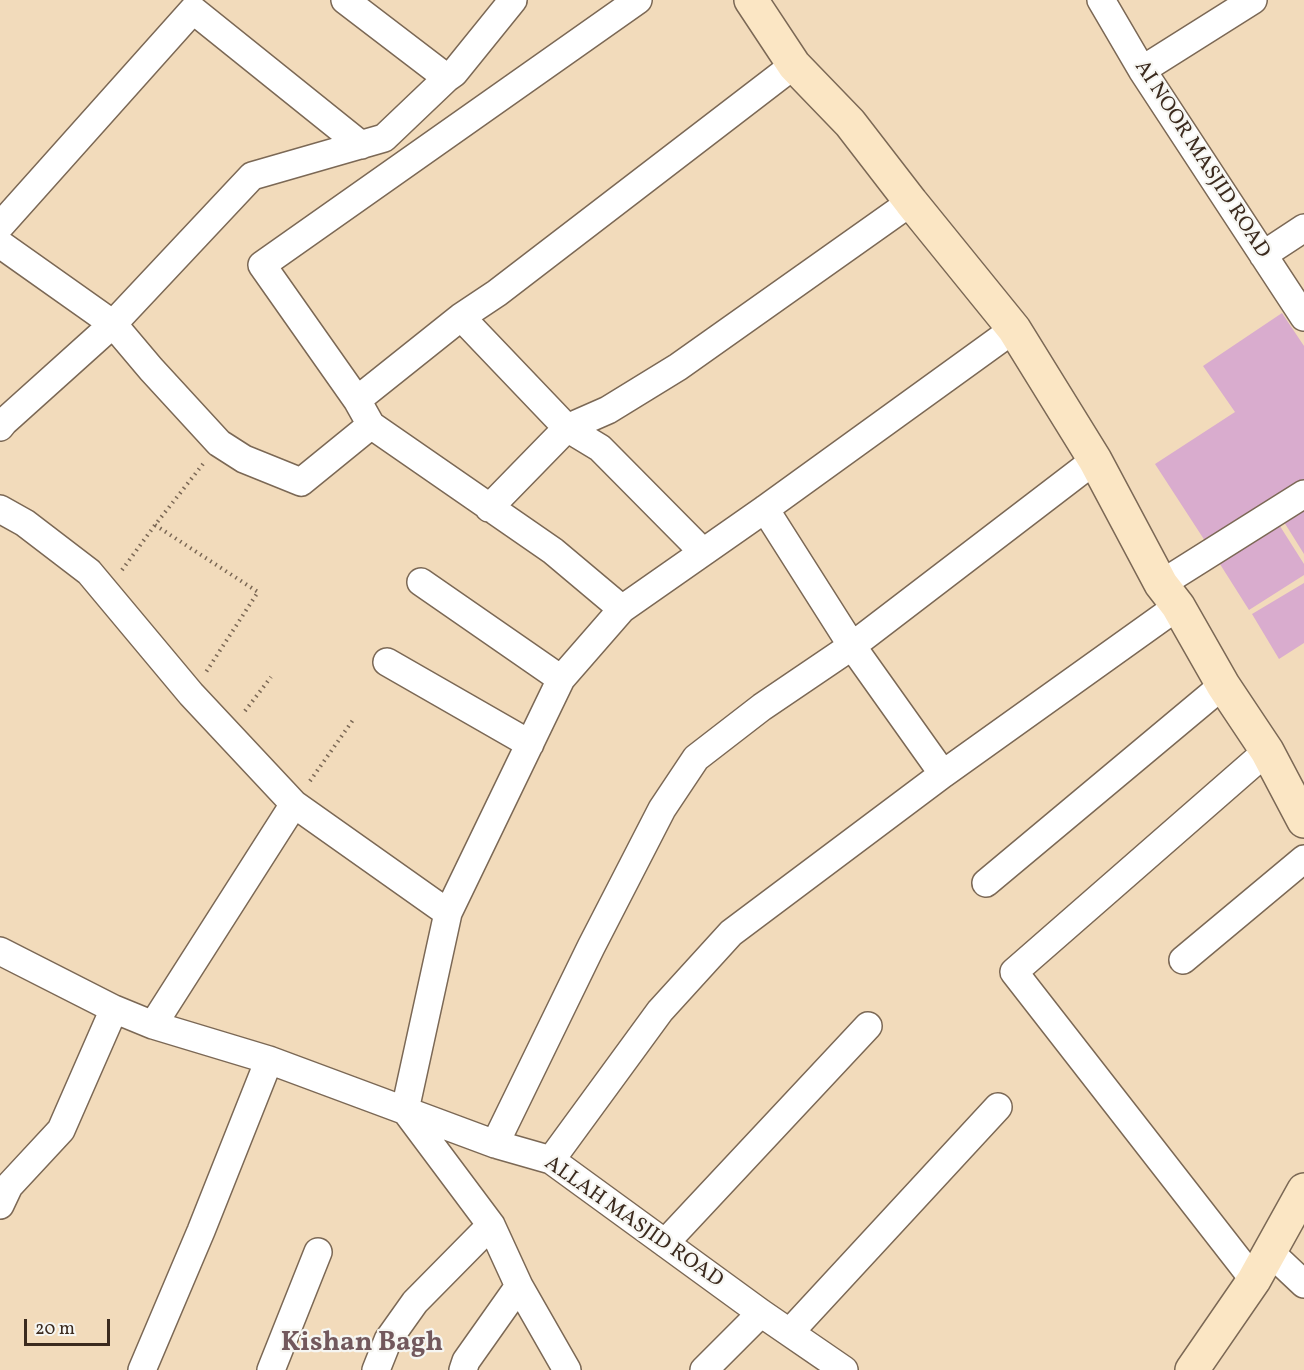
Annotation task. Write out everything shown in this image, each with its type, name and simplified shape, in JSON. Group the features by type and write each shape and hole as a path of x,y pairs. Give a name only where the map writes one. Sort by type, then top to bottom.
{"main road":[{"path":"751,0 794,65 850,123 1014,329 1095,460 1223,685 1267,751 1304,821"},
{"path":"1192,1370 1254,1280 1304,1190"}],"street":[{"path":"345,0 447,78"},
{"path":"0,427 113,324 252,176 384,138 454,74 513,0"},
{"path":"622,609 553,551 371,425 357,400 262,265 638,0"},
{"name":"AI NOOR MASJID ROAD","path":"1101,0 1142,70 1304,317"},
{"path":"1142,70 1253,0"},
{"path":"0,226 193,10 361,145"},
{"path":"357,400 461,317 794,65"},
{"path":"489,508 567,428 608,410 678,367 911,202"},
{"path":"1263,255 1304,228"},
{"path":"0,244 113,324 219,443 244,459 301,482 371,425"},
{"path":"461,317 567,428 600,448 703,552"},
{"path":"567,1370 519,1286 491,1225 405,1110 448,913 561,679 622,609 1014,329"},
{"path":"495,1144 662,809 696,758 762,707 852,646 1095,460"},
{"path":"551,1160 660,1011 731,933 943,774 1170,595 1304,494"},
{"path":"0,509 25,523 89,572 191,694 294,804 448,913"},
{"path":"765,509 852,646 943,774"},
{"path":"421,582 561,679"},
{"path":"387,662 530,744"},
{"path":"986,883 1223,685"},
{"path":"1254,1280 1014,972 1267,751"},
{"path":"153,1025 294,804"},
{"path":"1183,960 1304,859"},
{"name":"ALLAH MASJID ROAD","path":"0,951 114,1009 153,1025 268,1060 495,1144 551,1160 761,1313 844,1370"},
{"path":"0,1205 9,1186 61,1130 114,1009"},
{"path":"665,1243 868,1026"},
{"path":"142,1370 201,1231 268,1060"},
{"path":"790,1332 998,1107"},
{"path":"376,1370 388,1340 415,1302 491,1225"},
{"path":"271,1370 318,1252"},
{"path":"1270,1252 1304,1284"},
{"path":"463,1370 466,1361 519,1286"},
{"path":"704,1370 761,1313"}],"path":[{"path":"106,593 154,525 219,443"},
{"path":"154,525 258,592 191,694"},
{"path":"228,734 271,677"},
{"path":"294,804 352,720"}],"building":[{"path":"1282,313 1304,346 1304,481 1207,544 1155,464 1235,412 1203,366"},
{"path":"1304,509 1304,554 1284,522"},
{"path":"1278,523 1304,564 1304,575 1249,610 1218,561"},
{"path":"1304,583 1304,643 1279,659 1252,614"}],"district":[{"name":"Kishan Bagh","path":"362,1345"}]}
